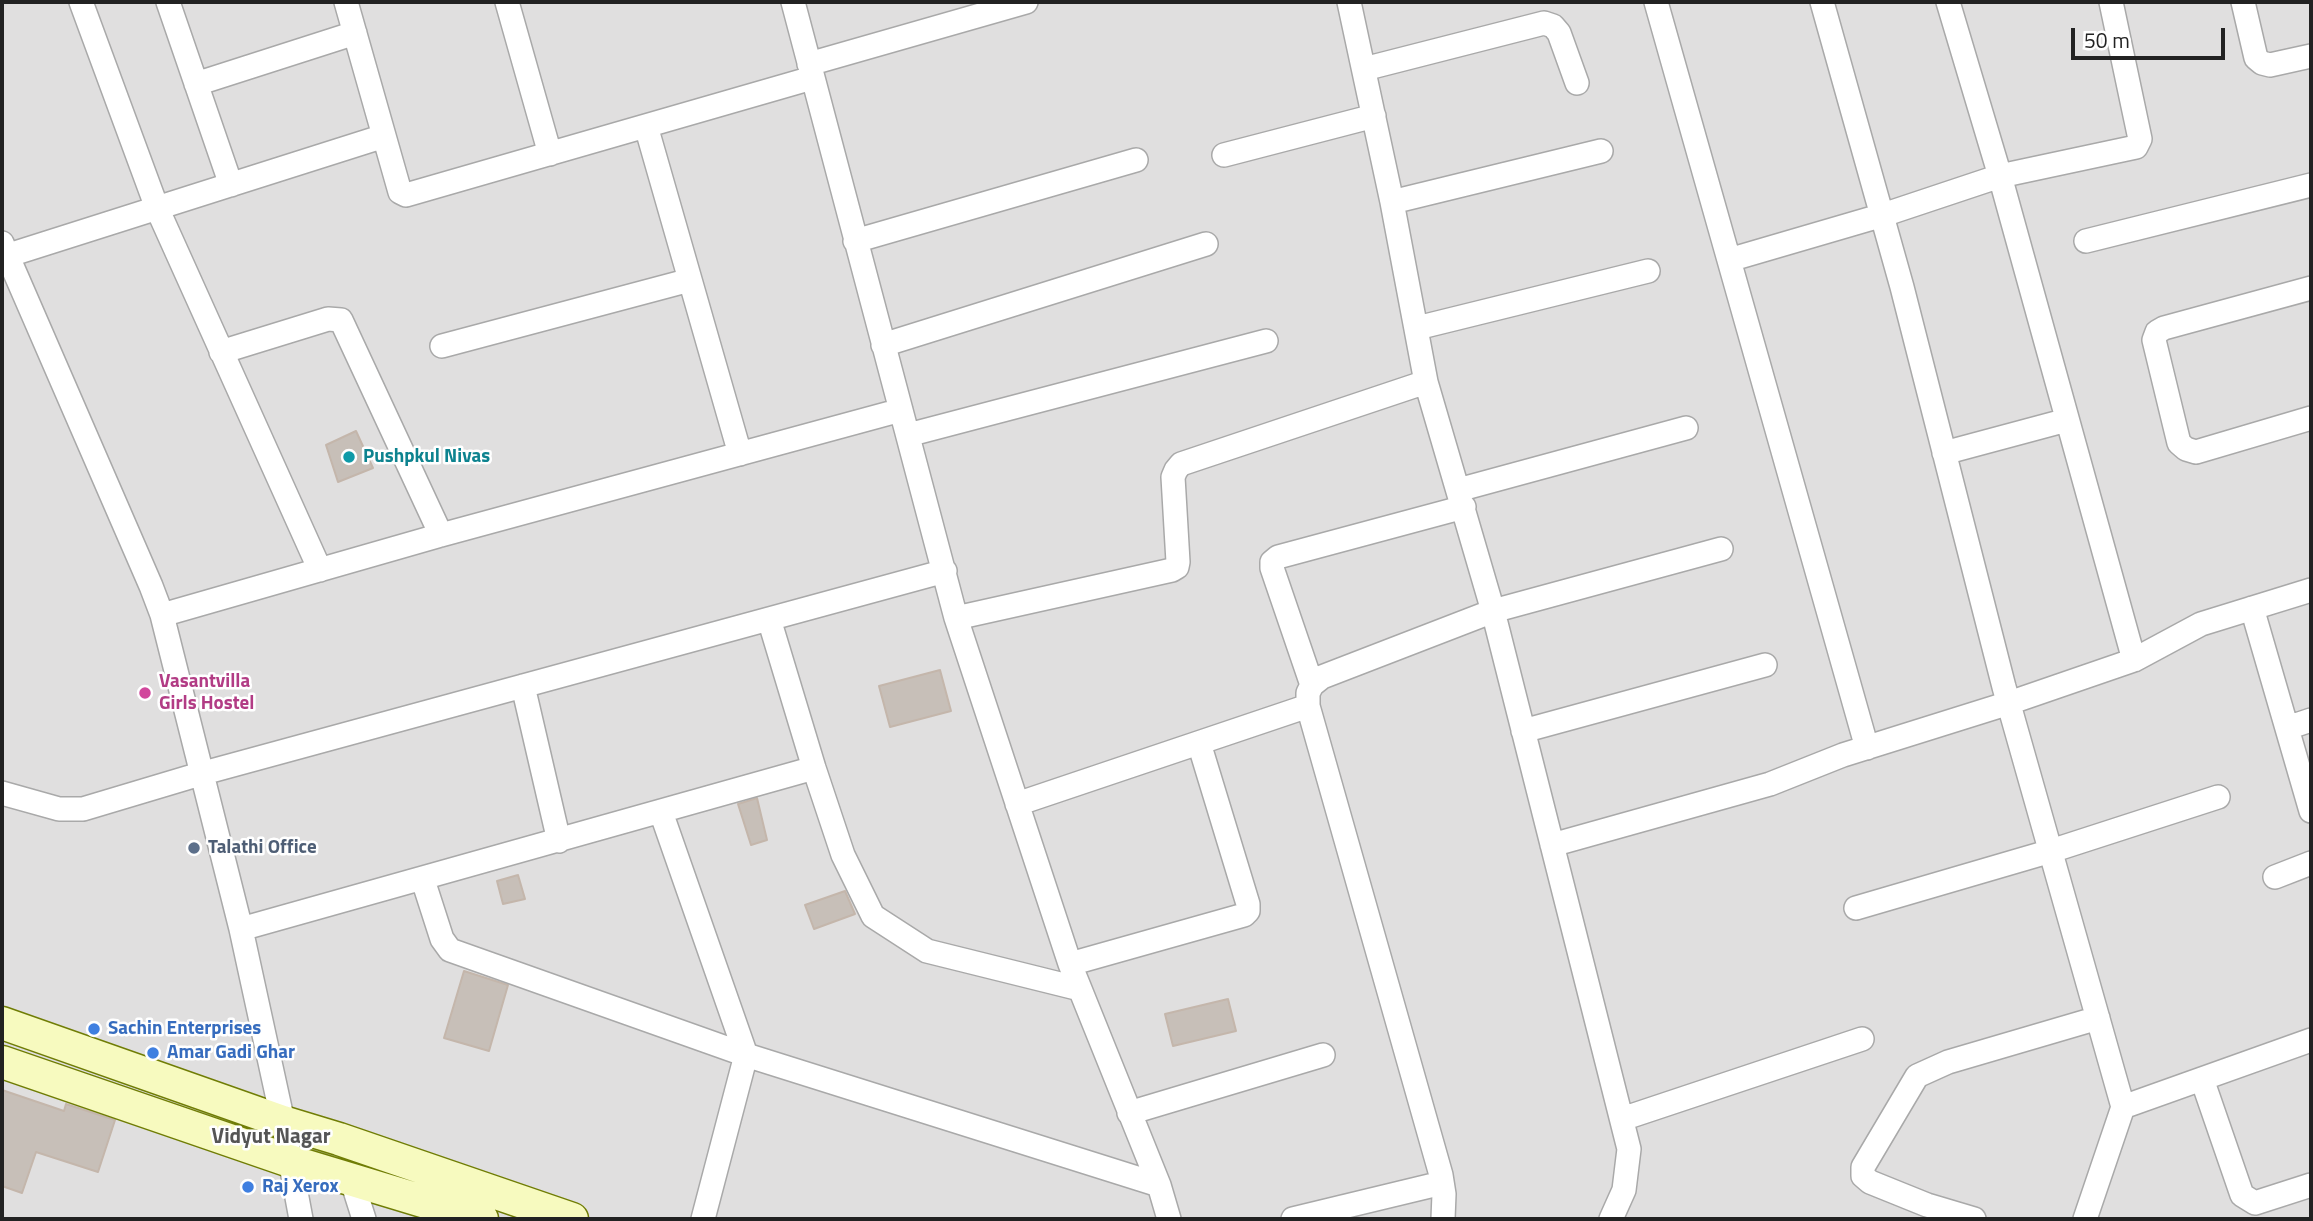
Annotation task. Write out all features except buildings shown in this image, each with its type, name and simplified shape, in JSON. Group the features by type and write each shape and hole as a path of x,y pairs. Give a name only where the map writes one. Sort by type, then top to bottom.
{"main road":[{"path":"2,1023 559,1217"},
{"path":"2,1062 290,1161 482,1219"}],"street":[{"path":"81,2 157,208 320,570"},
{"path":"168,2 231,185"},
{"path":"346,2 400,192 406,195 646,126 1026,2"},
{"path":"507,2 550,153"},
{"path":"793,2 855,241 946,571 956,618 1070,964 1159,1185 1169,1219"},
{"path":"1349,2 1392,202 1426,382 1493,611 1629,1149 1625,1190 1611,1219"},
{"path":"1656,2 1867,748"},
{"path":"1822,2 1883,215 2009,703 2123,1107 2085,1219"},
{"path":"1948,2 2000,176 2134,660"},
{"path":"1729,260 1883,215 2000,176 2136,147 2140,139 2111,2"},
{"path":"2243,2 2256,58 2262,64 2270,65 2311,56"},
{"path":"1364,69 1544,23 1553,26 1559,33 1577,83"},
{"path":"196,84 355,33"},
{"path":"1223,155 1374,116"},
{"path":"646,126 740,454"},
{"path":"301,1219 242,929 200,774 162,615 4,250 157,208 384,136"},
{"path":"1392,202 1601,151"},
{"path":"855,241 1136,160"},
{"path":"2086,241 2311,185"},
{"path":"884,345 1206,244"},
{"path":"1417,328 1648,271"},
{"path":"442,346 690,280"},
{"path":"2311,288 2164,328 2157,332 2154,340 2179,443 2186,449 2196,452 2311,418"},
{"path":"221,352 328,319 341,320 441,535"},
{"path":"908,435 1266,341"},
{"path":"956,618 1172,570 1177,567 1178,562 1173,477 1181,464 1426,382"},
{"path":"162,615 441,535 901,410"},
{"path":"1944,453 2067,420"},
{"path":"1443,1219 1442,1183 1272,562 1278,557 1686,428"},
{"path":"1017,804 1199,743 1310,696 1322,677 1493,611 1721,549"},
{"path":"2,775 6,795 59,810 83,809 200,774 946,571"},
{"path":"1552,845 1770,784 1843,755 2134,660 2202,624 2311,590"},
{"path":"2252,608 2311,811"},
{"path":"769,619 814,768 844,855 873,916 927,951 1080,989"},
{"path":"1523,731 1765,665"},
{"path":"523,686 559,841"},
{"path":"2287,728 2311,720"},
{"path":"1070,964 1244,915 1248,911 1199,743"},
{"path":"242,929 814,768"},
{"path":"1856,908 2050,851 2218,797"},
{"path":"662,811 746,1055 703,1219"},
{"path":"2276,877 2311,863"},
{"path":"423,880 442,939 450,950 746,1055 1159,1185"},
{"path":"1974,1219 1924,1212 1863,1176 1863,1167 1917,1076 1948,1062 2098,1018"},
{"path":"1622,1119 1862,1039"},
{"path":"2123,1107 2311,1040"},
{"path":"1129,1113 1323,1055"},
{"path":"2202,1079 2242,1195 2255,1203 2311,1185"},
{"path":"352,1181 364,1219"},
{"path":"1293,1219 1442,1183"}],"shaded area":[{"path":"2,2 2311,2 2311,1219 2,1219"}],"place":[{"name":"Pushpkul Nivas","path":"349,457"},
{"name":"Vasantvilla Girls Hostel","path":"145,693"},
{"name":"Talathi Office","path":"194,848"},
{"name":"Sachin Enterprises","path":"94,1029"},
{"name":"Amar Gadi Ghar","path":"153,1053"},
{"name":"Raj Xerox","path":"248,1187"}],"district":[{"name":"Vidyut Nagar","path":"271,1138"}]}
